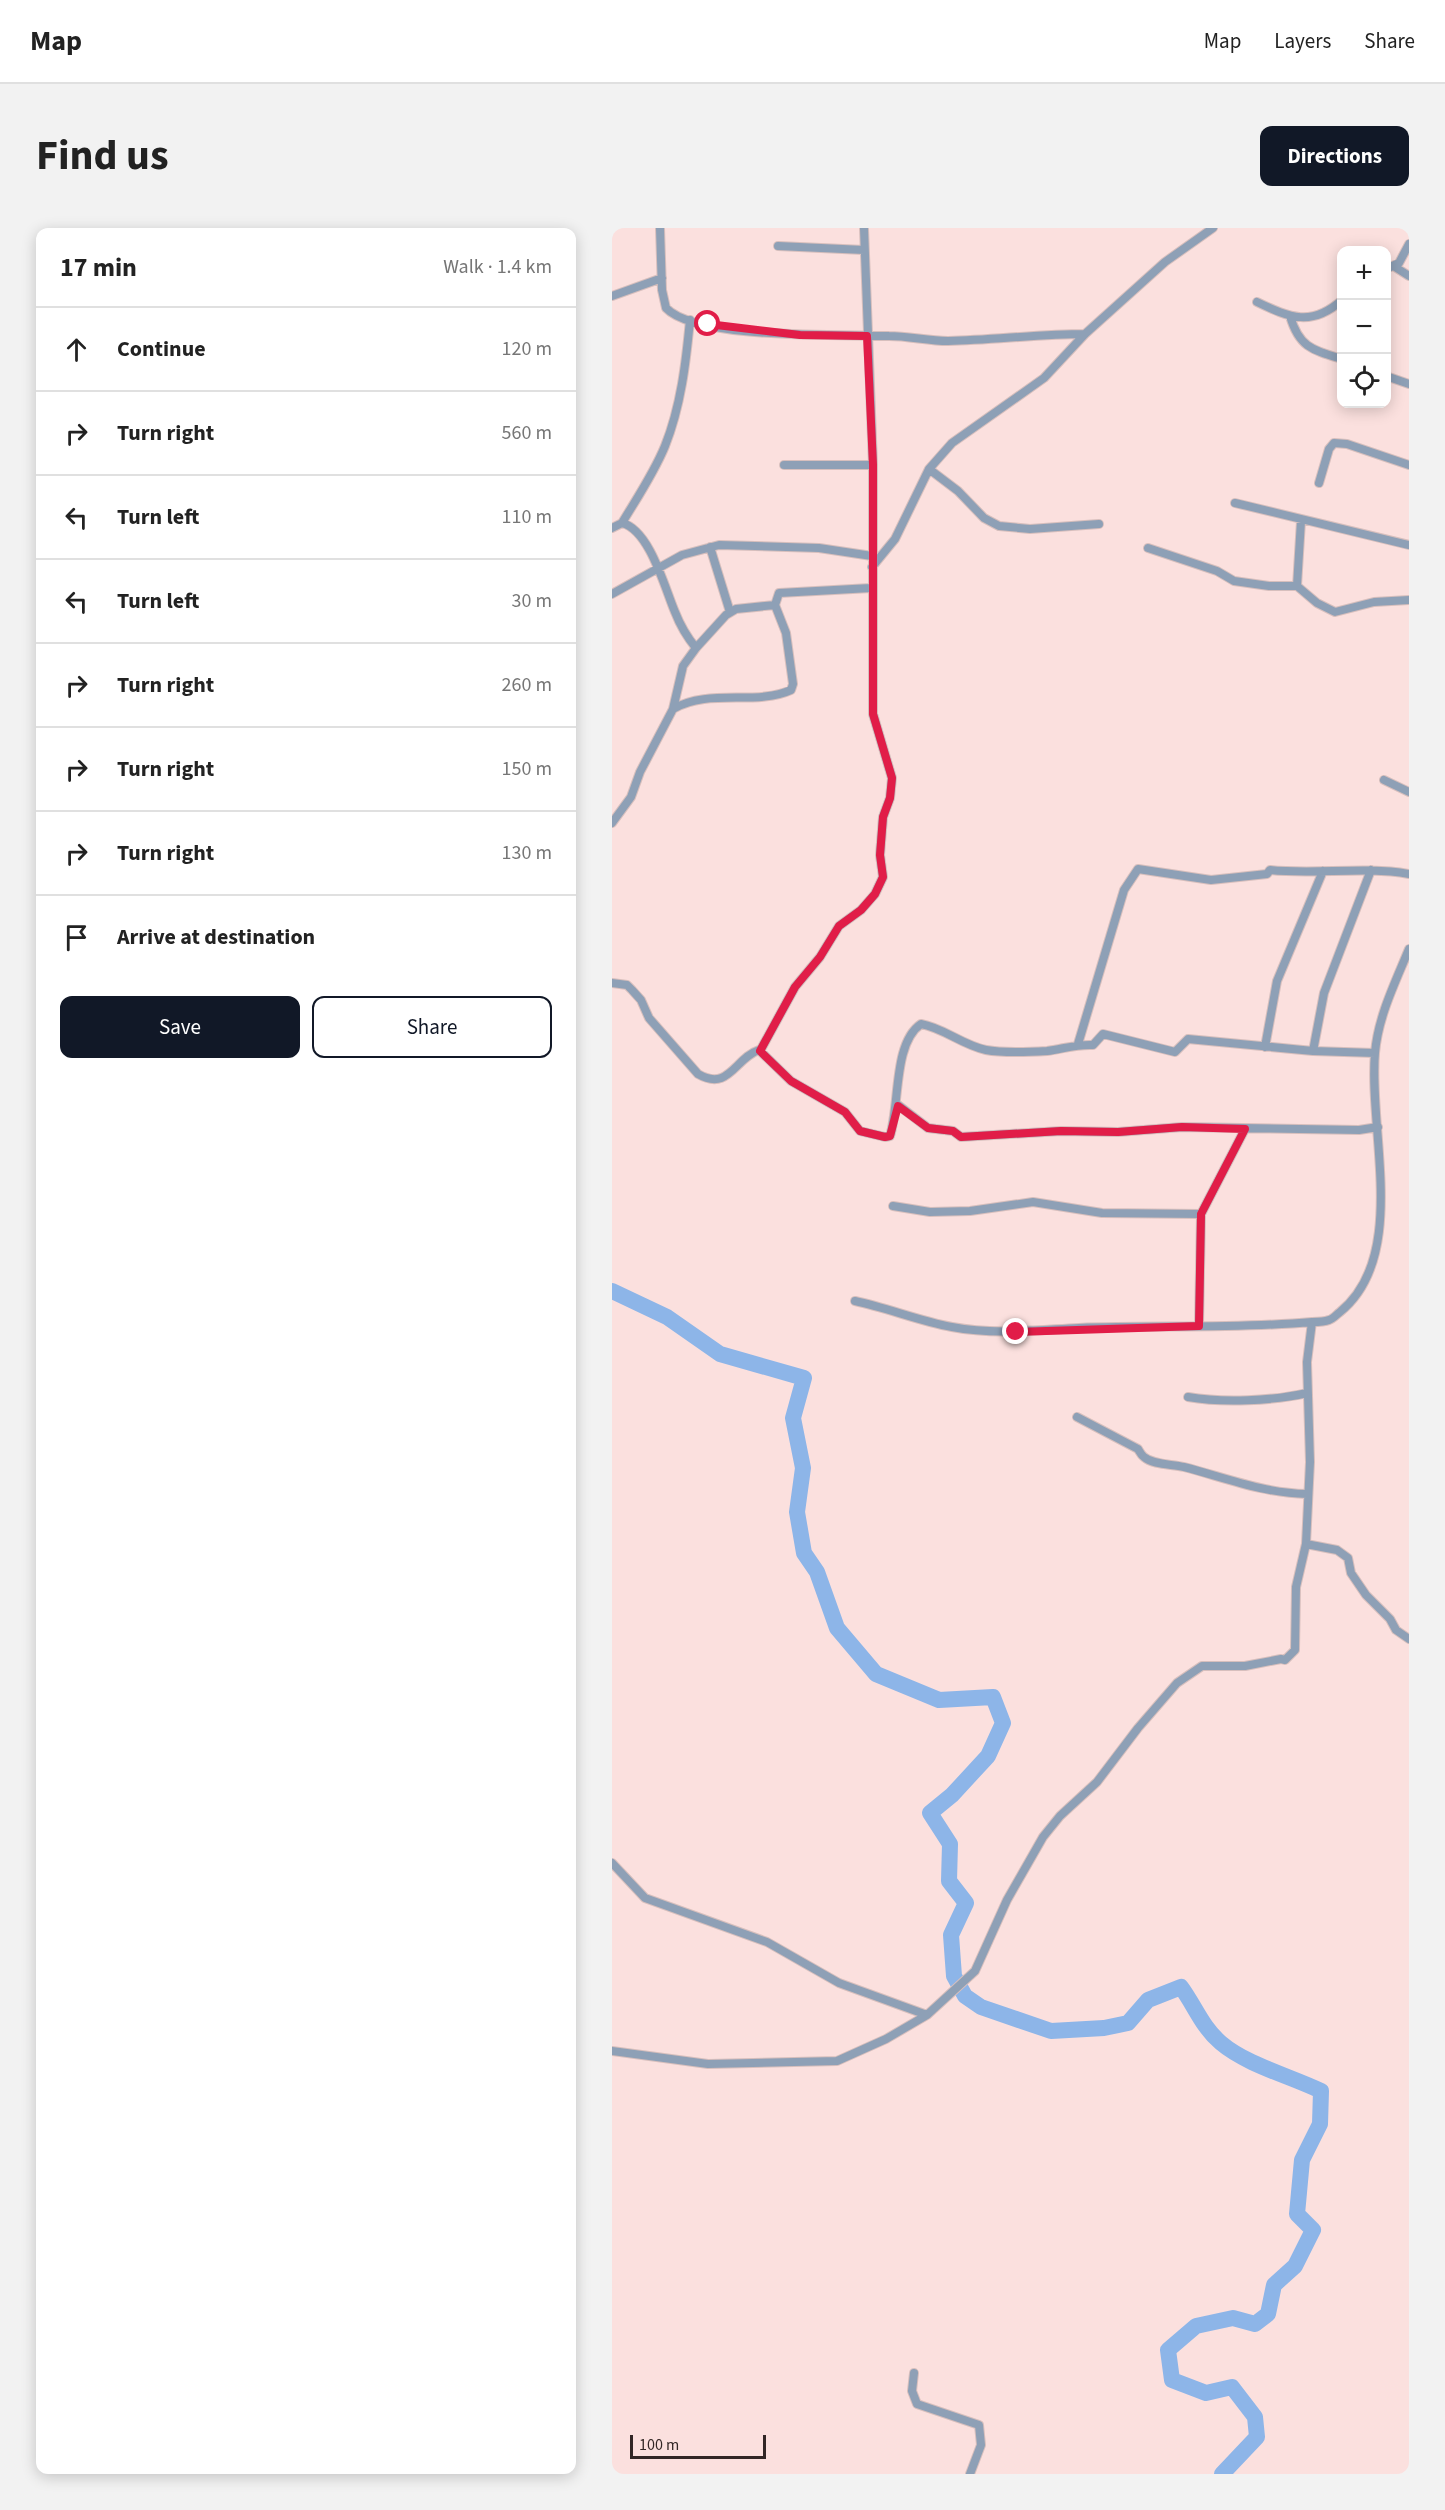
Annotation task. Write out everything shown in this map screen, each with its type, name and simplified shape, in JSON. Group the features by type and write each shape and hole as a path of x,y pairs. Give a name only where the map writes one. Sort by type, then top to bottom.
{"street":[{"path":"660,228 666,308 690,320 730,328 800,335 867,336 940,341 1085,334"},
{"path":"612,983 627,985 640,1000 649,1018 698,1074 706,1079 719,1079 752,1054 760,1051 795,987 820,957 839,926 861,910 875,894 883,877 880,855 883,817 890,798 892,778 873,714 871,588 873,465 864,228"},
{"path":"872,567 894,539 929,469 952,443 1044,378 1085,334 1165,262 1213,228"},
{"path":"1391,267 1409,244"},
{"path":"778,246 864,250"},
{"path":"1391,268 1409,276"},
{"path":"612,296 662,278"},
{"path":"1257,302 1290,316 1321,316 1337,303"},
{"path":"1290,316 1297,337 1302,343 1337,357"},
{"path":"612,528 622,523 665,446 680,394 690,320"},
{"path":"1391,378 1409,384"},
{"path":"1318,483 1329,449 1334,443 1347,444 1409,465"},
{"path":"784,465 873,465"},
{"path":"929,469 958,491 984,518 999,526 1057,528 1099,524"},
{"path":"1235,503 1301,520 1358,530 1409,544"},
{"path":"1297,586 1301,520"},
{"path":"622,523 630,526 637,534 659,567 678,621 696,648"},
{"path":"612,594 682,555 710,547 787,546 848,551 872,556"},
{"path":"710,547 730,612"},
{"path":"1148,548 1234,580 1269,586 1297,586 1317,603 1335,612 1374,602 1409,600"},
{"path":"673,709 710,698 780,694 791,690 793,684 788,640 775,605 779,593 871,588"},
{"path":"612,823 631,797 640,772 673,709 679,675 696,648 730,612 775,605"},
{"path":"1384,780 1409,792"},
{"path":"1078,1044 1124,890 1138,869 1211,880 1267,874 1270,870 1288,873 1371,870 1409,874"},
{"path":"1313,1051 1324,993 1371,870"},
{"path":"1265,1047 1277,981 1323,871"},
{"path":"855,1301 897,1310 912,1318 979,1330 1016,1332 1264,1326 1329,1320 1352,1304 1365,1281 1376,1247 1382,1214 1375,1053 1386,1002 1409,949"},
{"path":"760,1051 791,1081 845,1112 863,1133 889,1137 898,1106 904,1047 912,1032 921,1024 963,1043 986,1050 1046,1051 1078,1044 1093,1045 1103,1034 1175,1052 1188,1039 1313,1051 1375,1053"},
{"path":"898,1106 928,1128 953,1131 961,1137 1061,1131 1118,1132 1182,1127 1359,1130 1378,1127"},
{"path":"1199,1326 1201,1214 1245,1129"},
{"path":"893,1206 930,1212 970,1210 1033,1202 1102,1213 1201,1214"},
{"path":"612,2051 708,2064 837,2061 886,2040 927,2015 969,1978 994,1932 1007,1900 1043,1837 1060,1816 1097,1782 1138,1728 1177,1683 1202,1666 1245,1666 1285,1660 1295,1650 1296,1587 1306,1544 1310,1462 1307,1393 1312,1322"},
{"path":"1188,1397 1210,1401 1284,1399 1307,1393"},
{"path":"1077,1417 1138,1449 1144,1457 1153,1461 1184,1467 1250,1487 1281,1493 1307,1494"},
{"path":"1306,1544 1337,1550 1348,1558 1351,1573 1365,1595 1390,1618 1396,1630 1409,1639"},
{"path":"612,1863 645,1898 767,1942 839,1983 927,2015"},
{"path":"914,2373 912,2391 917,2404 979,2425 981,2445 970,2474"}],"waterway":[{"path":"612,1291 667,1317 720,1354 804,1378 793,1418 803,1468 797,1512 804,1553 817,1572 837,1628 876,1674 939,1700 993,1697 1003,1723 988,1756 952,1795 930,1813 950,1844 949,1881 966,1903 951,1935 954,1976 965,1996 981,2007 1051,2031 1104,2028 1128,2023 1148,2000 1181,1987 1214,2037 1231,2051 1321,2091 1320,2124 1302,2160 1297,2214 1313,2230 1295,2266 1274,2285 1268,2314 1255,2324 1233,2318 1196,2326 1168,2350 1172,2380 1206,2393 1232,2387 1255,2417 1257,2437 1222,2474"}],"route":[{"path":"708,324 800,335 867,336 873,465 871,588 873,721 892,778 890,798 883,817 880,855 883,877 875,894 861,910 839,926 820,957 804,974 784,1005 760,1051 791,1081 845,1112 857,1129 863,1133 885,1137 890,1136 898,1106 928,1128 953,1131 961,1137 1061,1131 1118,1132 1182,1127 1245,1129 1201,1214 1199,1326 1081,1328 1016,1332"}]}
